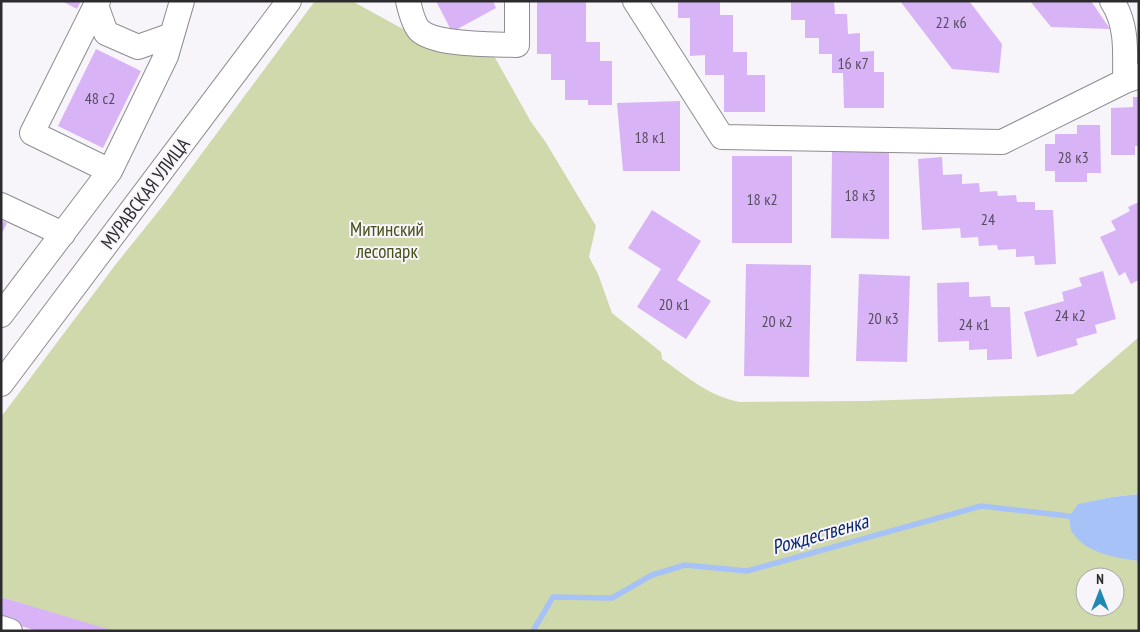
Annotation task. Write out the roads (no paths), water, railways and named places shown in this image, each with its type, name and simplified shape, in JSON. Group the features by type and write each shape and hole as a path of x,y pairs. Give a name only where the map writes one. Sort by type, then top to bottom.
{"street":[{"path":"1,315 110,172 166,56 182,1"},
{"name":"МУРАВСКАЯ УЛИЦА","path":"1,384 289,1"},
{"path":"408,1 411,14 418,29 426,35 457,43 517,45 517,1"},
{"path":"635,1 722,137 1002,142 1132,79 1122,22 1112,1"},
{"path":"97,3 106,33 138,47 172,35"},
{"path":"97,3 32,133 110,172"},
{"path":"1,205 63,234"},
{"path":"1,628 10,631"}],"water":[{"path":"1139,494 1139,561 1111,556 1093,550 1072,532 1069,517 1078,504"}],"waterway":[{"name":"Рождественка","path":"533,631 553,597 612,598 652,575 685,565 747,571 981,506 1077,517"}],"park label":[{"name":"Митинский лесопарк","path":"387,240"}]}
